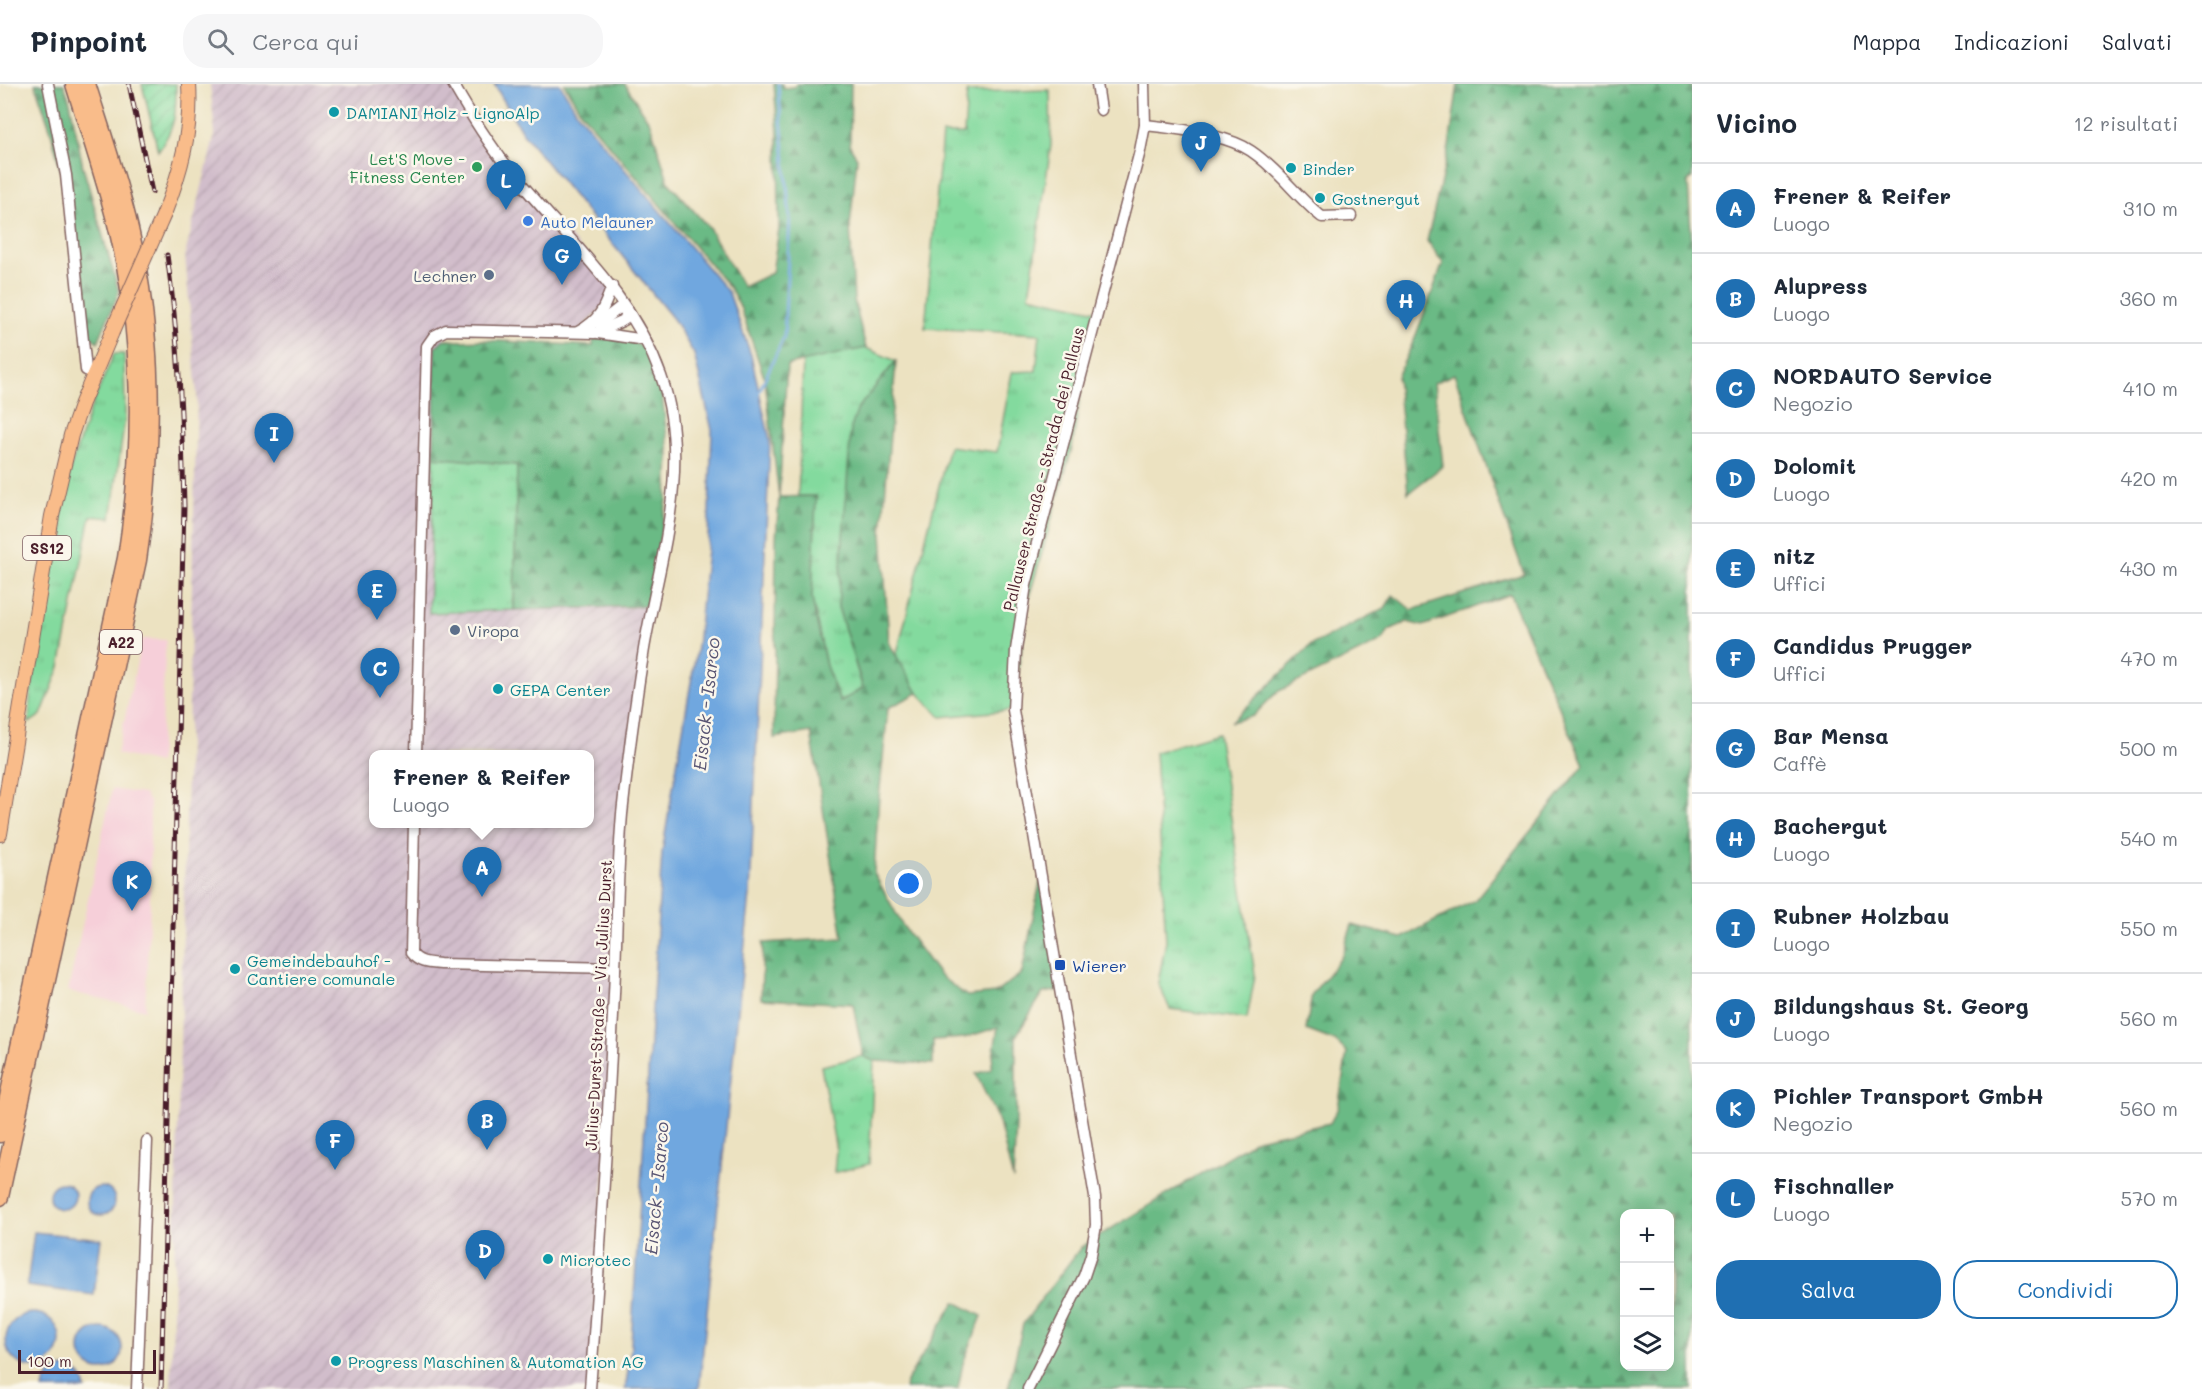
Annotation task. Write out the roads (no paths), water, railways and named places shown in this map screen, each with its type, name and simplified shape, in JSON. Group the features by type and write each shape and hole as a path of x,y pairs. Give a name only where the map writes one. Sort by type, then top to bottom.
{"highway":[{"name":"A22","path":"0,1134 126,558 136,476 138,400 130,299 110,201 74,84"},
{"name":"A22","path":"0,1197 138,560 149,477 151,399 144,305 124,206 87,84"}],"main road":[{"name":"SS12","path":"0,834 60,472 78,414 94,373 179,178 189,121 189,84"}],"street":[{"path":"48,84 66,175 86,370 94,373"},
{"name":"Julius-Durst-Straße - Via Julius Durst","path":"453,84 485,137 506,166 612,286 645,340 661,377 670,410 674,456 672,503 644,649 622,817 603,1214 590,1389"},
{"path":"1096,84 1101,110"},
{"name":"Pallauser Straße - Strada dei Pallaus","path":"1028,1389 1084,1276 1091,1255 1095,1224 1095,1197 1013,710 1016,650 1026,585 1137,162 1145,125 1144,84"},
{"path":"1145,125 1234,141 1252,151 1271,167 1322,217 1351,216"},
{"path":"594,328 612,286"},
{"path":"416,750 426,346 434,336 446,330 577,332 594,328 619,308 628,311"},
{"path":"594,328 645,340"},
{"path":"414,828 411,953 415,958 421,962 440,964 615,968"},
{"path":"137,1389 147,1141"}],"water":[{"name":"Eisack - Isarco","path":"494,84 560,84 579,115 729,293 751,355 770,440 750,895 699,1389 625,1389 630,1359 662,852 697,647 708,539 712,430 694,354 674,320 522,132"},
{"path":"62,1183 71,1187 75,1196 71,1205 62,1209 53,1205 49,1196 53,1187"},
{"path":"101,1187 111,1191 115,1201 111,1211 101,1215 91,1211 87,1201 91,1191"},
{"path":"34,1232 101,1239 94,1295 27,1286"},
{"path":"33,1313 43,1315 52,1321 58,1330 60,1340 58,1350 52,1359 43,1365 33,1367 23,1365 14,1359 8,1350 6,1340 8,1330 14,1321 23,1315"},
{"path":"101,1328 109,1329 116,1334 121,1341 121,1357 116,1364 109,1369 101,1370 93,1369 86,1364 81,1357 80,1349 81,1341 86,1334 93,1329"},
{"path":"66,1368 80,1375 86,1389 43,1389 51,1374"}],"waterway":[{"path":"758,394 784,337 790,218 778,84"}],"railway":[{"path":"129,84 152,192"},
{"path":"161,1389 184,506 177,349 167,255"}],"place":[{"name":"DAMIANI Holz - LignoAlp","path":"334,112"},
{"name":"Let'S Move - Fitness Center","path":"477,167"},
{"name":"Binder","path":"1291,168"},
{"name":"Bildungshaus St. Georg","path":"1201,172"},
{"name":"Gostnergut","path":"1320,198"},
{"name":"Fischnaller","path":"506,210"},
{"name":"Auto Melauner","path":"528,221"},
{"name":"Lechner","path":"489,275"},
{"name":"Bar Mensa","path":"562,285"},
{"name":"Bachergut","path":"1406,330"},
{"name":"Rubner Holzbau","path":"274,463"},
{"name":"nitz","path":"377,620"},
{"name":"Viropa","path":"455,630"},
{"name":"GEPA Center","path":"498,689"},
{"name":"NORDAUTO Service","path":"380,698"},
{"name":"Frener & Reifer","path":"482,897"},
{"name":"Pichler Transport GmbH","path":"132,911"},
{"name":"Wierer","path":"1060,965"},
{"name":"Gemeindebauhof - Cantiere comunale","path":"235,969"},
{"name":"Alupress","path":"487,1150"},
{"name":"Candidus Prugger","path":"335,1170"},
{"name":"Microtec","path":"548,1259"},
{"name":"Dolomit","path":"485,1280"},
{"name":"Progress Maschinen & Automation AG","path":"336,1361"}]}
